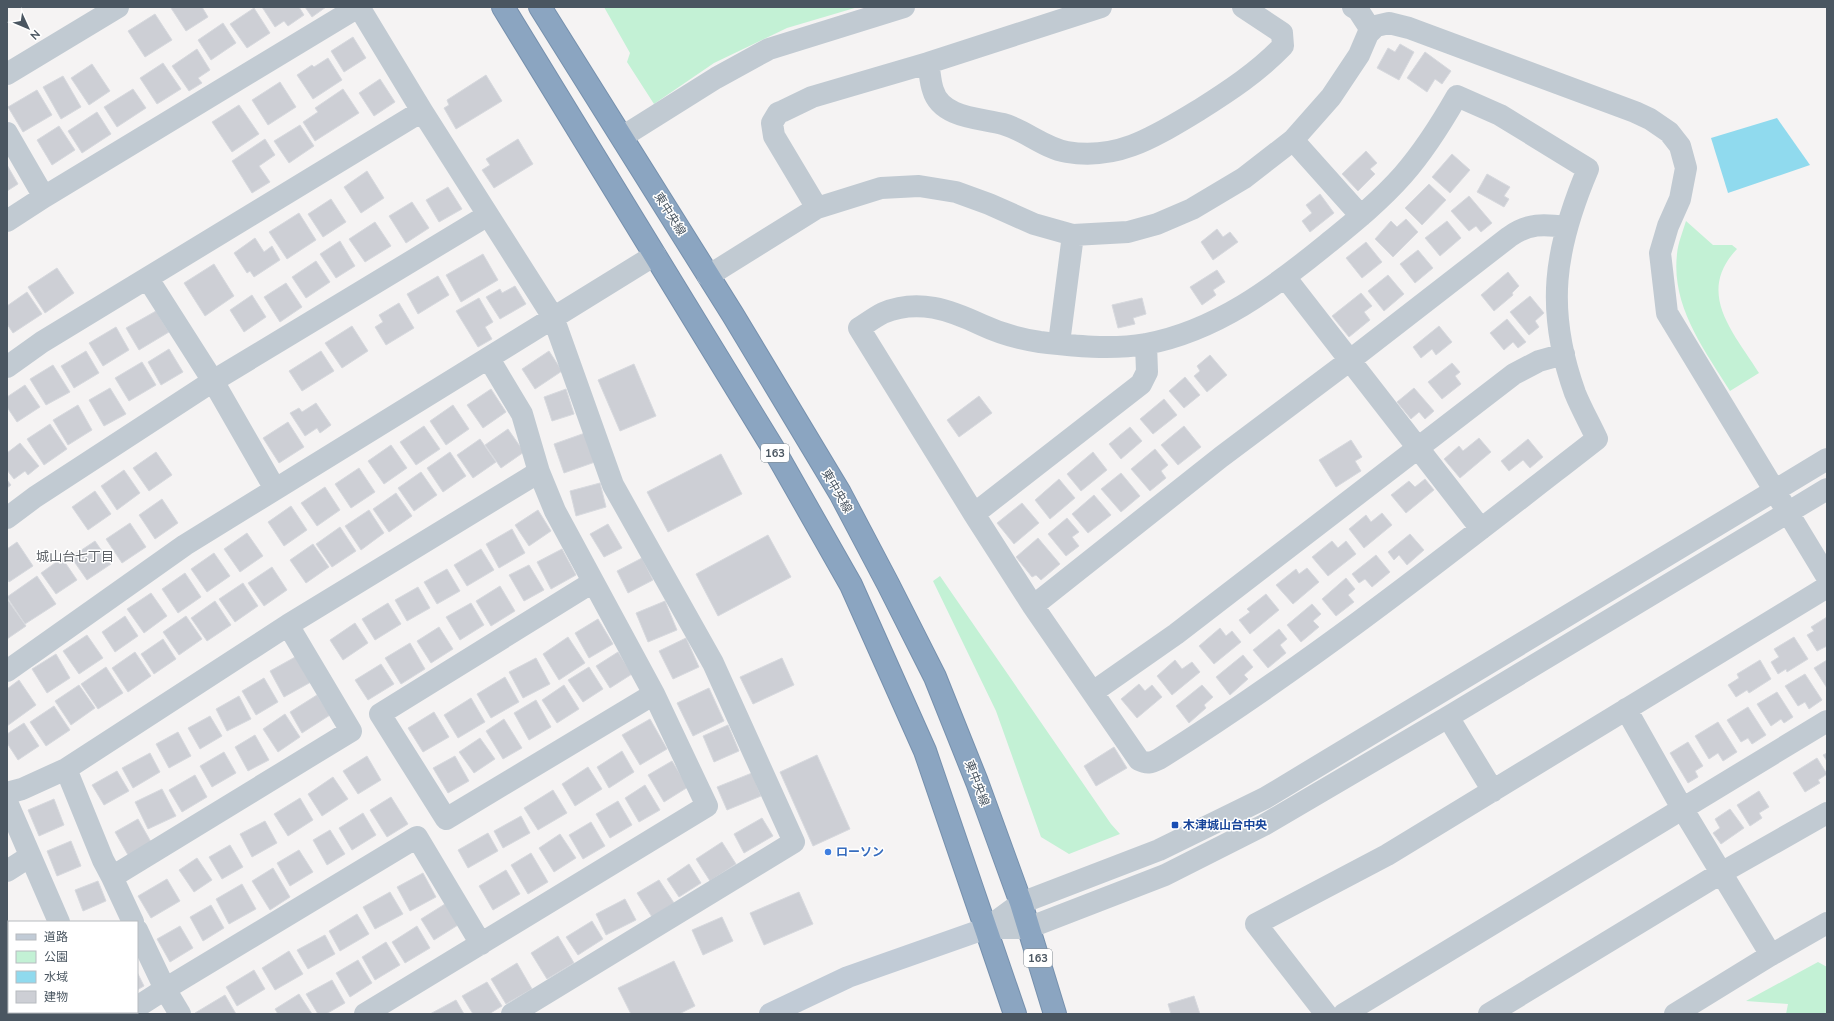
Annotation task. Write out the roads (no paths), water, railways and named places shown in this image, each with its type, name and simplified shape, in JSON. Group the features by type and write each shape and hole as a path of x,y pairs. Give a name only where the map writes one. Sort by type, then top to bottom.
{"highway":[{"name":"163","path":"503,7 776,453 851,585 925,751 987,928 1015,1014"},
{"name":"東中央線","path":"540,7 708,276 840,493 932,670 977,782 1021,902 1055,1014"}],"street":[{"path":"7,74 118,7"},
{"path":"7,221 44,197 359,7 422,111 553,317 613,485 713,663 794,842 512,1014"},
{"path":"622,137 716,78 769,49 904,7"},
{"path":"817,208 774,136 772,123 778,113 812,98 928,63 1101,7"},
{"path":"928,63 933,91 937,98 952,112 1004,125 1065,152 1080,154 1109,152 1123,149 1153,138 1240,84 1283,46 1282,33 1243,7"},
{"path":"1354,7 1358,10 1371,30"},
{"path":"708,276 817,208 881,188 919,186 956,192 973,197 1034,224 1073,235 1128,232 1175,218 1244,178 1293,140 1312,119 1345,77 1371,30 1376,26 1389,23 1412,29 1635,112 1650,119 1668,132 1680,146 1686,168 1680,199 1668,226 1660,254 1667,313 1687,349 1775,490 1827,577"},
{"path":"1457,96 1500,115 1588,170 1566,227 1560,254 1556,289 1557,311 1564,354 1575,393 1597,439 1375,610 1272,686 1150,763 1138,760 1033,606 974,514 859,328 883,313 898,308 929,306 960,314 1001,332 1038,342 1079,346 1146,344 1189,332 1213,322 1261,295 1380,200 1412,164 1442,122 1457,96"},
{"path":"7,367 42,342 148,279 422,111"},
{"path":"7,133 44,197"},
{"path":"1293,140 1361,216"},
{"path":"7,518 35,497 213,381 488,215"},
{"path":"1033,606 1221,457 1349,361 1518,230 1537,224 1566,227"},
{"path":"1059,343 1073,235"},
{"path":"7,671 185,545 489,359 553,317 655,255"},
{"path":"1285,277 1481,529"},
{"path":"148,279 213,381 275,489"},
{"path":"974,514 1141,384 1147,372 1146,344"},
{"path":"1093,692 1176,634 1514,374 1540,361 1564,354"},
{"path":"365,1014 707,806 654,694 555,511 539,472 522,414 489,359"},
{"path":"770,1014 848,977 987,928 1021,902 1159,850 1265,798 1827,459"},
{"path":"7,793 22,789 66,769 288,625 539,472"},
{"path":"987,928 1028,928 1165,875 1264,825 1448,717 1827,489"},
{"path":"593,582 380,714 446,818 654,694"},
{"path":"1326,1014 1256,924 1387,855 1827,587"},
{"path":"112,877 351,731 288,625"},
{"path":"1626,709 1682,808 1771,955"},
{"path":"1448,717 1492,791"},
{"path":"1344,1014 1827,721"},
{"path":"66,769 103,860 133,921"},
{"path":"7,802 29,857 59,921"},
{"path":"1489,1014 1722,874 1827,813"},
{"path":"138,1006 417,837 481,944"},
{"path":"7,871 29,857"},
{"path":"1676,1014 1771,955 1827,923"},
{"path":"138,932 165,989 180,1014"}],"water":[{"path":"1777,118 1810,165 1728,193 1711,138"}],"place":[{"name":"木津城山台中央","path":"1175,825"},
{"name":"ローソン","path":"828,852"}],"district":[{"name":"城山台七丁目","path":"75,556"}]}
